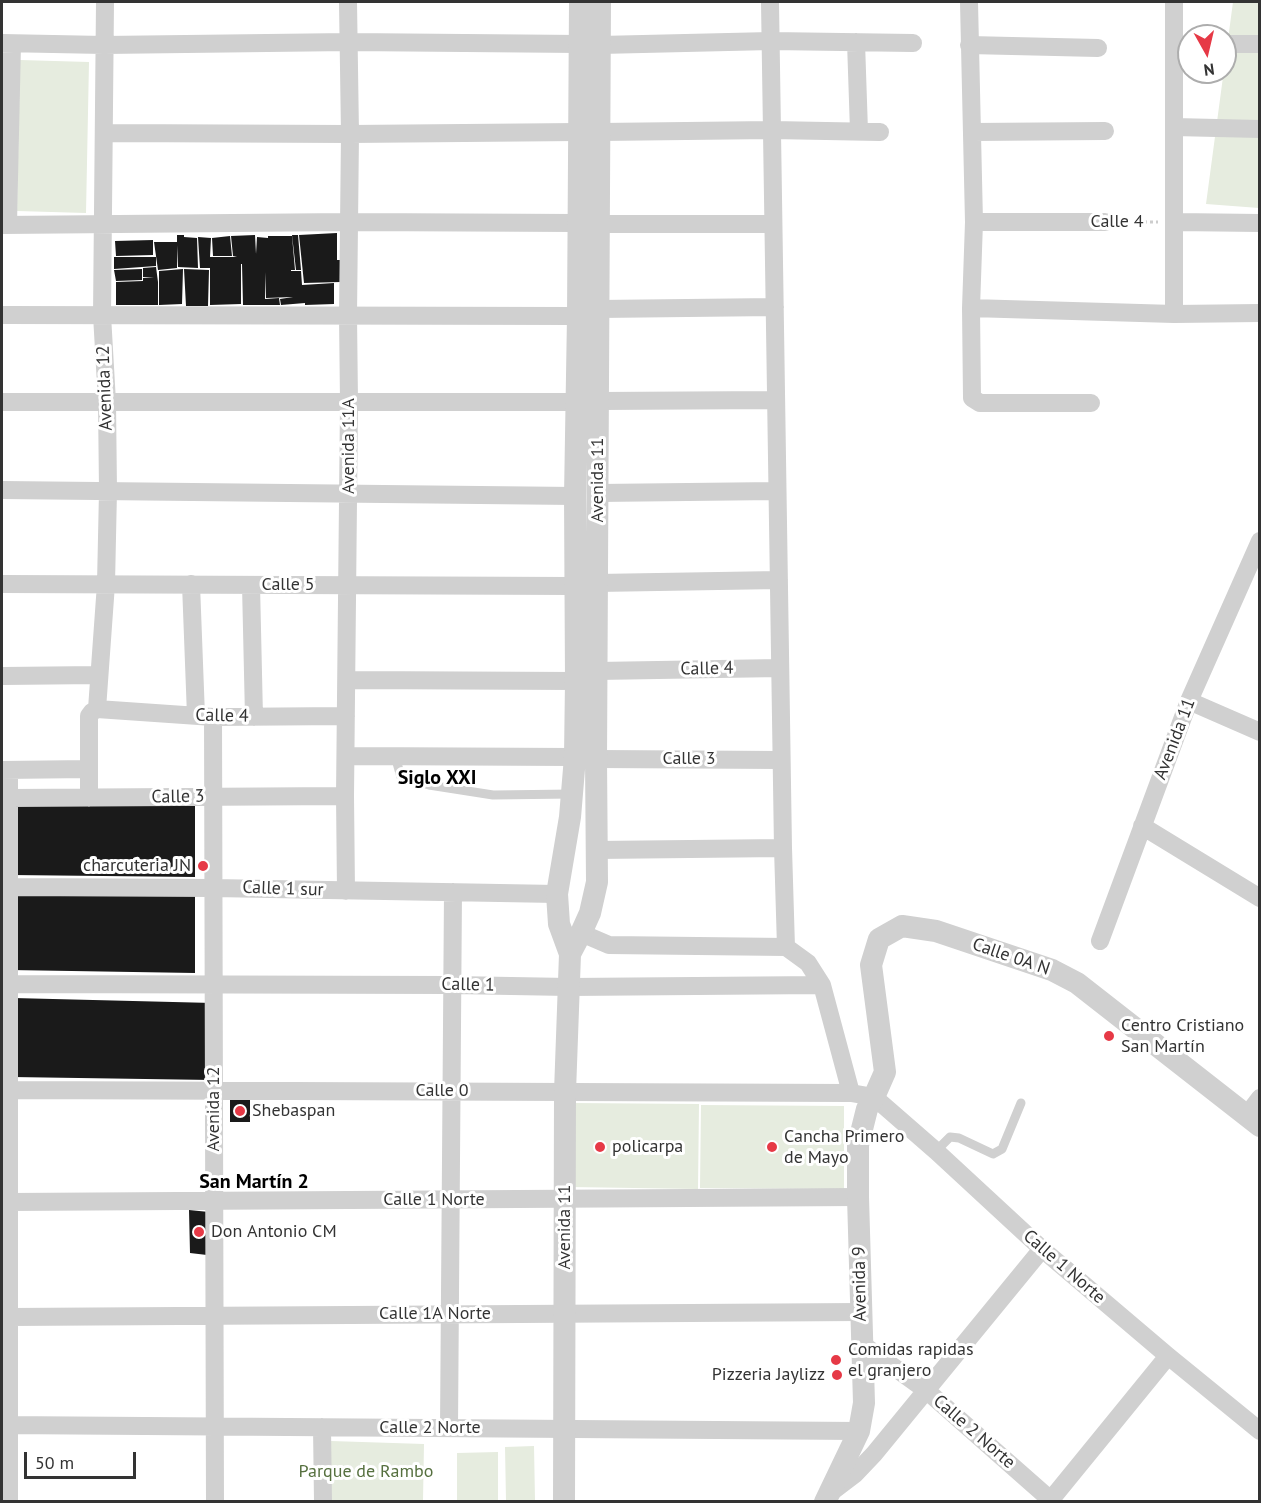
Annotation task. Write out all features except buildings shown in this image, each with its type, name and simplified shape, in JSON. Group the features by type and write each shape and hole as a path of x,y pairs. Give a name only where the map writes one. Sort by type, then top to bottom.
{"street":[{"name":"Avenida 12","path":"89,798 89,716 97,709 106,584 108,491 107,402 102,315 105,2"},
{"name":"Avenida 11A","path":"346,891 350,222 348,2"},
{"name":"Avenida 11","path":"580,2 590,44"},
{"name":"Avenida 11","path":"570,954 590,913 597,882 596,850 576,681 598,494 578,316 577,223 589,132 590,44 600,2"},
{"path":"770,2 786,947"},
{"path":"969,2 974,222 971,308 972,398 980,404 1091,403"},
{"path":"1174,2 1178,24"},
{"path":"577,223 5,225 7,44 349,42 590,44 771,41 913,43"},
{"path":"856,42 859,131"},
{"path":"1237,44 1260,44"},
{"path":"969,45 1098,48"},
{"path":"1174,314 1174,128 1178,84"},
{"path":"1174,128 1260,129"},
{"path":"104,133 350,134 772,130 880,132"},
{"path":"972,132 1105,131"},
{"name":"Avenida 11","path":"564,1502 565,1092 570,954 559,924 557,894 572,794 585,758 597,671 575,496 599,309 600,224 589,132"},
{"name":"Calle 4","path":"974,222 1105,222"},
{"path":"1175,222 1260,223"},
{"path":"600,224 773,224"},
{"path":"599,309 775,308"},
{"path":"971,308 1174,314 1260,313"},
{"path":"2,315 578,316"},
{"path":"2,402 776,400"},
{"path":"2,490 575,496"},
{"path":"598,494 777,491"},
{"name":"Avenida 11","path":"1100,941 1189,702 1260,542"},
{"name":"Calle 5","path":"2,584 586,585 779,580"},
{"name":"Avenida 12","path":"191,585 213,796 215,1502"},
{"path":"251,585 254,717"},
{"name":"Calle 4","path":"597,671 780,668"},
{"path":"2,676 99,675"},
{"path":"347,680 576,681"},
{"path":"1189,702 1260,732"},
{"name":"Calle 4","path":"97,709 205,717 346,716"},
{"name":"Calle 3","path":"346,756 782,760"},
{"path":"9,1502 5,1425 9,1317 9,1090 5,984 10,887 10,798 5,770 89,769"},
{"name":"Calle 3","path":"10,798 345,796"},
{"path":"1142,826 1260,898"},
{"path":"596,850 783,848"},
{"name":"Calle 1 sur","path":"10,887 557,894"},
{"path":"449,1428 453,892"},
{"name":"Calle 0A N","path":"874,1098 885,1072 872,965 879,939 902,926 936,931 1052,970 1077,983 1255,1113"},
{"path":"582,933 609,945 786,947 808,963 822,985 851,1093"},
{"name":"Calle 1","path":"5,984 569,987 822,985"},
{"name":"Calle 0","path":"9,1090 851,1093 874,1098"},
{"name":"Calle 1 Norte","path":"874,1098 936,1151 1042,1250 1260,1431"},
{"name":"Avenida 9","path":"827,1498 859,1431 864,1403 858,1145 867,1109 874,1098"},
{"name":"Calle 1 Norte","path":"9,1202 858,1197"},
{"path":"827,1498 874,1454 1042,1250"},
{"name":"Calle 1A Norte","path":"9,1317 861,1312"},
{"name":"Calle 2 Norte","path":"862,1344 927,1390 1051,1501"},
{"path":"1051,1501 1168,1356"},
{"name":"Calle 2 Norte","path":"5,1425 859,1431"},
{"path":"322,1427 324,1502"}],"lane":[{"path":"395,756 401,777 429,785 493,795 572,794"},
{"path":"936,1151 950,1137 959,1138 993,1154 1002,1149 1021,1103"}],"path":[{"name":"Calle 4","path":"1105,222 1175,222"}],"green space":[{"path":"1233,2 1259,2 1259,208 1206,204 1222,84 1237,84 1237,24 1230,24"},
{"path":"20,60 89,62 86,213 17,211"},
{"path":"572,1103 699,1104 698,1189 571,1187"},
{"name":"Cancha Primero de Mayo","path":"701,1105 844,1106 844,1189 700,1188"},
{"name":"Parque de Rambo","path":"331,1441 424,1444 423,1501 330,1502"},
{"path":"534,1446 535,1500 506,1501 505,1447"},
{"path":"498,1452 498,1501 457,1501 457,1453"}],"place":[{"name":"charcuteria JN","path":"203,866"},
{"name":"Centro Cristiano San Martín","path":"1109,1036"},
{"name":"Shebaspan","path":"240,1111"},
{"name":"policarpa","path":"600,1147"},
{"name":"Cancha Primero de Mayo","path":"772,1147"},
{"name":"Don Antonio CM","path":"199,1232"},
{"name":"Comidas rapidas el granjero","path":"836,1360"},
{"name":"Pizzeria Jaylizz","path":"837,1375"}],"district":[{"name":"Siglo XXI","path":"437,778"},
{"name":"San Martín 2","path":"254,1182"}]}
